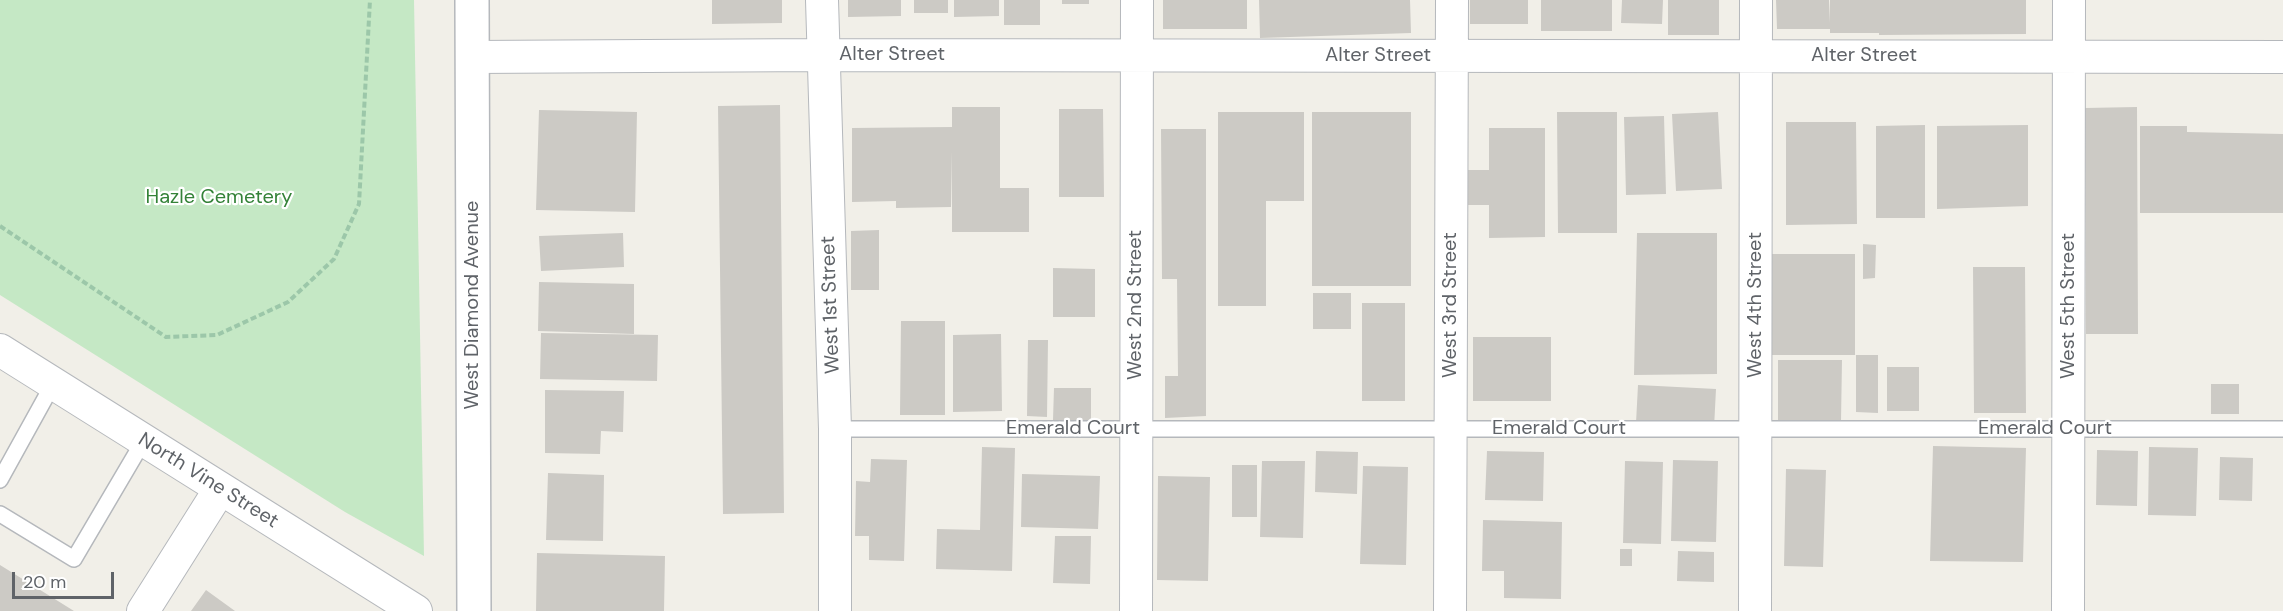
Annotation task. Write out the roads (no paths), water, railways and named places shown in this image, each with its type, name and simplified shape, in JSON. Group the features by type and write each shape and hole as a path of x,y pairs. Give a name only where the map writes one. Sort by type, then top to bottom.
{"street":[{"name":"West Diamond Avenue","path":"472,0 474,611"},
{"name":"West 1st Street","path":"822,0 836,429 835,611"},
{"name":"West 2nd Street","path":"1136,611 1137,0"},
{"name":"West 3rd Street","path":"1450,611 1452,0"},
{"name":"West 4th Street","path":"1755,611 1756,0"},
{"name":"West 5th Street","path":"2068,611 2069,0"},
{"name":"Alter Street","path":"472,57 822,55 2283,57"},
{"name":"North Vine Street","path":"0,350 416,611"},
{"path":"143,611 220,489"}],"lane":[{"path":"0,480 53,384"},
{"name":"Emerald Court","path":"836,429 2283,429"},
{"path":"0,514 74,559 144,440"}],"park label":[{"name":"Hazle Cemetery","path":"219,198"}]}
